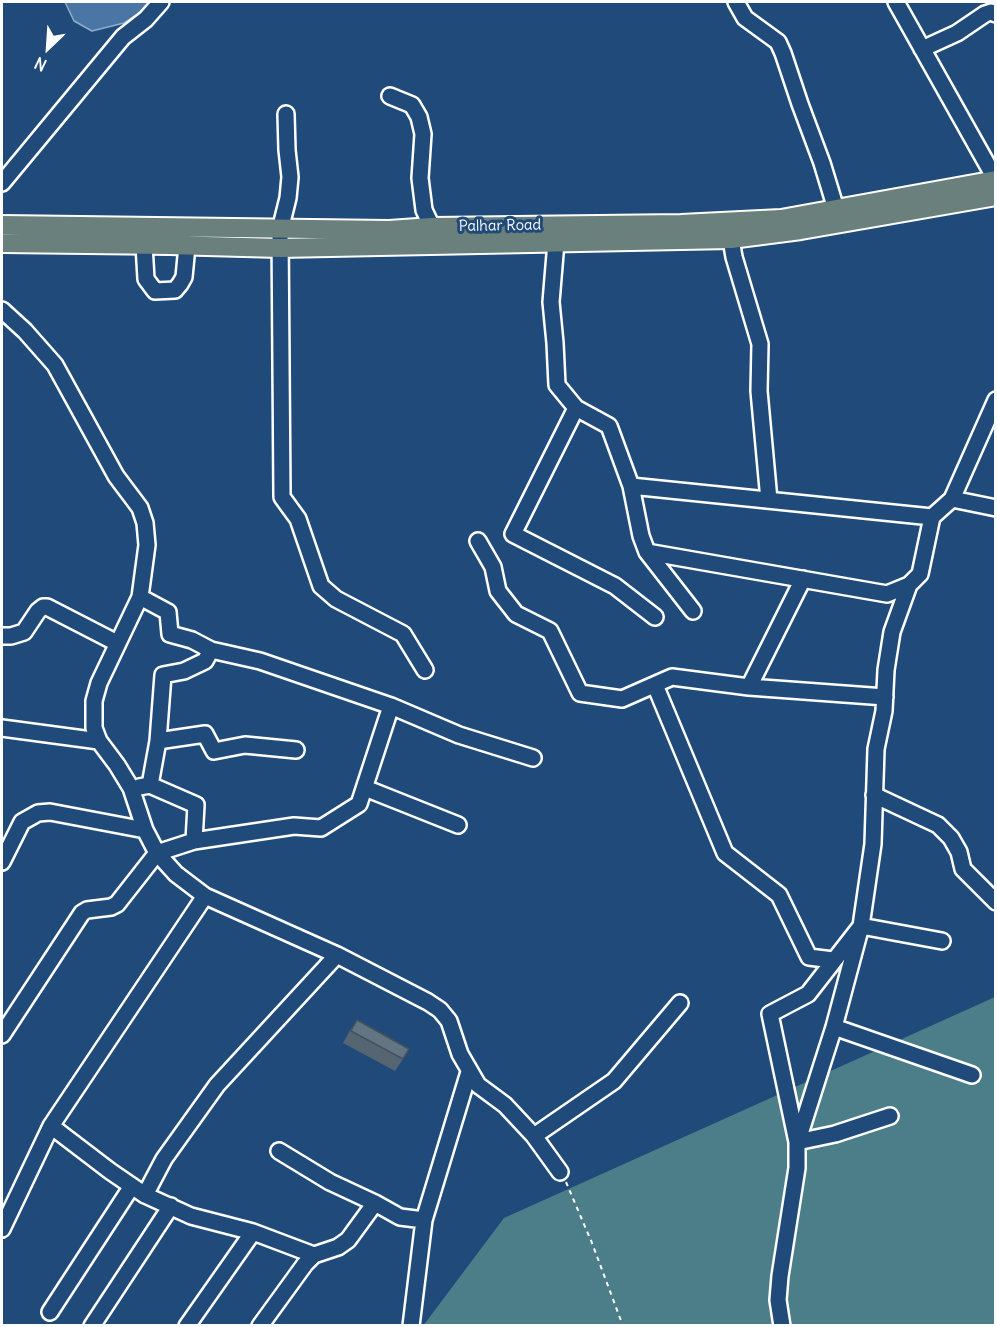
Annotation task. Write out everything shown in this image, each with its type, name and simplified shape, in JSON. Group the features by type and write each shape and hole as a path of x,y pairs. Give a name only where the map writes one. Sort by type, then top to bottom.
{"main road":[{"name":"Palhar Road","path":"2,225 389,230 432,227 681,224 781,219 995,180"},
{"name":"Palhar Road","path":"2,243 280,248 731,238 801,230 996,196"}],"street":[{"path":"2,183 123,37 146,19 161,2"},
{"path":"736,2 745,18 778,42 822,163 836,209"},
{"path":"896,2 995,180"},
{"path":"922,49 957,33 985,14 991,12 996,14"},
{"path":"390,96 412,105 419,117 423,134 420,178 422,196 424,210 432,227"},
{"path":"286,114 286,150 290,177 288,198 280,230 282,496 298,519 321,586 336,599 403,634 425,670"},
{"path":"731,238 759,344 759,391 769,500"},
{"path":"556,242 550,302 557,385 576,408 609,426 631,486 641,536 647,552 693,610"},
{"path":"144,245 146,279 155,291 176,290 184,277 187,246"},
{"path":"2,310 25,331 55,365 116,476 140,508 145,523 147,545 140,597 99,683 94,702 94,728 99,741 117,765 130,788 145,830 157,853 176,874 205,896 337,955 428,1002 440,1011 449,1021 469,1072 478,1085 505,1105 534,1136 560,1172"},
{"path":"647,552 887,594 909,585 920,574 932,518 952,499 996,400"},
{"path":"576,408 513,534 615,586 656,616"},
{"path":"631,486 932,518"},
{"path":"952,499 996,508"},
{"path":"478,541 493,567 498,591 516,614 550,632 580,693 622,699 672,677 748,687 885,697"},
{"path":"748,687 803,579"},
{"path":"797,1142 834,1027 861,926 873,844 876,749 884,711 892,632 909,585"},
{"path":"140,597 168,612 170,634 192,640 211,650 260,661 392,706 459,735 534,758"},
{"path":"2,636 24,632 38,611 47,607 117,643"},
{"path":"150,785 158,741 163,675 184,671 205,661 211,650"},
{"path":"655,685 725,853 779,895 809,957 833,960"},
{"path":"2,1035 82,913 117,904 157,853 194,841 294,826 321,828 359,804 392,706"},
{"path":"2,728 99,741"},
{"path":"158,741 205,734 214,751 245,745 296,750"},
{"path":"130,788 150,785 196,805 194,841"},
{"path":"365,788 458,825"},
{"path":"874,795 938,825 951,838 959,852 963,869 996,902"},
{"path":"2,862 22,822 38,813 50,813 145,830"},
{"path":"2,1229 51,1126 205,896"},
{"path":"782,1326 778,1300 797,1168 797,1142 770,1014 808,994 861,926"},
{"path":"861,926 942,940"},
{"path":"145,1195 164,1159 217,1085 337,955"},
{"path":"534,1136 614,1081 680,1003"},
{"path":"834,1027 972,1074"},
{"path":"411,1326 424,1220 469,1072"},
{"path":"797,1142 836,1134 890,1116"},
{"path":"51,1126 145,1195 192,1216 253,1232 314,1255"},
{"path":"279,1152 330,1182 400,1217 424,1220"},
{"path":"50,1312 132,1186"},
{"path":"260,1326 305,1264 314,1255 338,1247 348,1240 375,1203"},
{"path":"92,1326 171,1206"},
{"path":"187,1326 253,1232"}],"path":[{"path":"560,1172 588,1234 623,1326"}],"green space":[{"path":"995,997 995,1325 423,1326 504,1218"}],"water":[{"path":"65,2 153,2 124,23 92,31 74,21"}],"building":[{"path":"357,1020 409,1049 403,1059 351,1031"}]}
